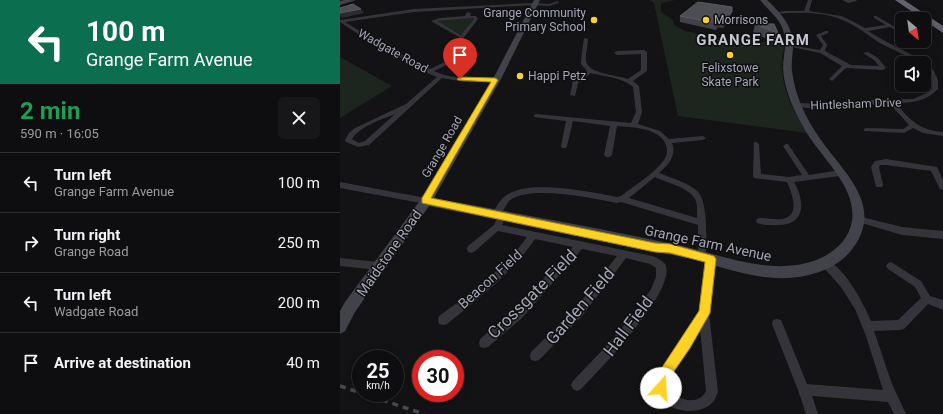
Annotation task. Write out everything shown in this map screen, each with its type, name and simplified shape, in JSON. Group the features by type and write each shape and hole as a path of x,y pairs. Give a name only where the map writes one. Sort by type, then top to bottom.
{"highway":[{"path":"893,0 914,12"},
{"path":"899,0 916,12"},
{"path":"906,0 943,24"},
{"path":"912,0 943,24"},
{"path":"931,22 943,30"}],"street":[{"path":"340,3 353,0"},
{"name":"Grange Farm Avenue","path":"426,201 707,257 749,269 781,273 802,271 826,264 843,252 851,243 856,232 858,219 857,205 853,193 818,143 796,105 787,72 789,46 787,31 776,13 762,0"},
{"path":"806,12 810,0"},
{"path":"844,0 848,2 855,1"},
{"path":"343,22 367,16 417,10 535,3 549,5 558,2"},
{"name":"Grange Road","path":"426,201 495,80 535,3"},
{"path":"467,17 472,7"},
{"path":"776,13 806,12 841,18 881,41 914,55 925,62 936,74 936,88 943,90"},
{"path":"456,43 462,37 476,18 467,17 440,19 433,22 462,37"},
{"path":"876,17 895,29"},
{"name":"Wadgate Road","path":"343,22 366,37 429,72 441,76 465,80 495,80"},
{"path":"864,30 890,26"},
{"path":"822,52 825,45 818,35 826,32"},
{"path":"586,39 584,63 591,71 630,80 636,86 639,114 634,125"},
{"path":"789,46 822,52 845,66 855,68 883,68 876,59 866,53"},
{"path":"617,53 644,52 644,71 630,80"},
{"path":"429,72 451,61"},
{"path":"832,79 845,66"},
{"path":"573,95 575,82 591,71"},
{"path":"348,140 358,145 366,144 441,76"},
{"name":"Hintlesham Drive","path":"796,105 832,107 867,102 915,100 928,95 936,88"},
{"path":"892,102 912,126 931,133 943,134"},
{"path":"340,143 348,140 351,134 361,128 407,106"},
{"path":"536,116 634,125 655,130 668,141 671,150 669,157 664,164 654,174 621,199"},
{"path":"564,146 570,119"},
{"path":"608,155 614,124"},
{"path":"870,137 865,128 904,131 912,126"},
{"path":"668,141 703,138"},
{"path":"756,144 757,176 789,180 840,173"},
{"path":"786,146 807,177"},
{"path":"879,185 875,169 876,165 880,162 891,162 943,171"},
{"path":"934,169 943,187"},
{"path":"654,174 696,194 701,209 700,223 702,225 707,257 704,313 712,392 708,403 700,409 694,409 670,402 663,393 660,383 704,313"},
{"path":"760,221 783,222 791,219 796,214 798,207 797,197 789,180"},
{"path":"340,185 426,201"},
{"path":"471,249 497,227 499,215 506,199 519,192 558,190 611,199 621,199 700,223"},
{"name":"Maidstone Road","path":"340,326 350,307 426,201"},
{"path":"858,219 902,231 943,235"},
{"name":"Grange Farm Avenue","path":"497,227 654,261"},
{"name":"Beacon Field","path":"443,320 499,274 522,251 533,235"},
{"name":"Crossgate Field","path":"484,343 518,314 580,245"},
{"path":"654,261 655,247"},
{"name":"Garden Field","path":"535,356 579,312 624,254"},
{"name":"Hall Field","path":"577,385 620,340 659,284 663,274 661,266 654,261"},
{"path":"340,262 379,266"},
{"path":"826,264 849,290 861,311 891,396 900,414"},
{"path":"891,266 918,284 927,299 943,305"},
{"path":"867,326 900,325 927,299"},
{"path":"777,324 804,390 812,414"},
{"path":"804,390 891,396"}],"shaded area":[{"path":"649,0 675,0 661,3 661,12 673,20 674,25 685,31 724,39 743,38 751,42 770,42 786,38 782,65 783,78 787,94 807,133 678,116 654,3"},
{"path":"474,19 464,33 461,34 435,21"},
{"path":"340,57 392,86 340,118"}],"building":[{"path":"698,2 732,7 732,12 724,21 719,21 717,23 680,16"},
{"path":"353,4 361,9 340,13 340,8"},
{"path":"755,24 774,24 778,33"}],"railway":[{"path":"340,386 424,414"}],"place":[{"name":"Grange Community Primary School","path":"594,20"},
{"name":"Morrisons","path":"706,20"},
{"name":"Felixstowe Skate Park","path":"730,55"},
{"name":"Happi Petz","path":"520,76"}],"district":[{"name":"GRANGE FARM","path":"753,40"}],"route":[{"path":"460,79 495,80 426,201 670,249 711,259 704,313 686,344 662,378 660,383 661,388"}]}
